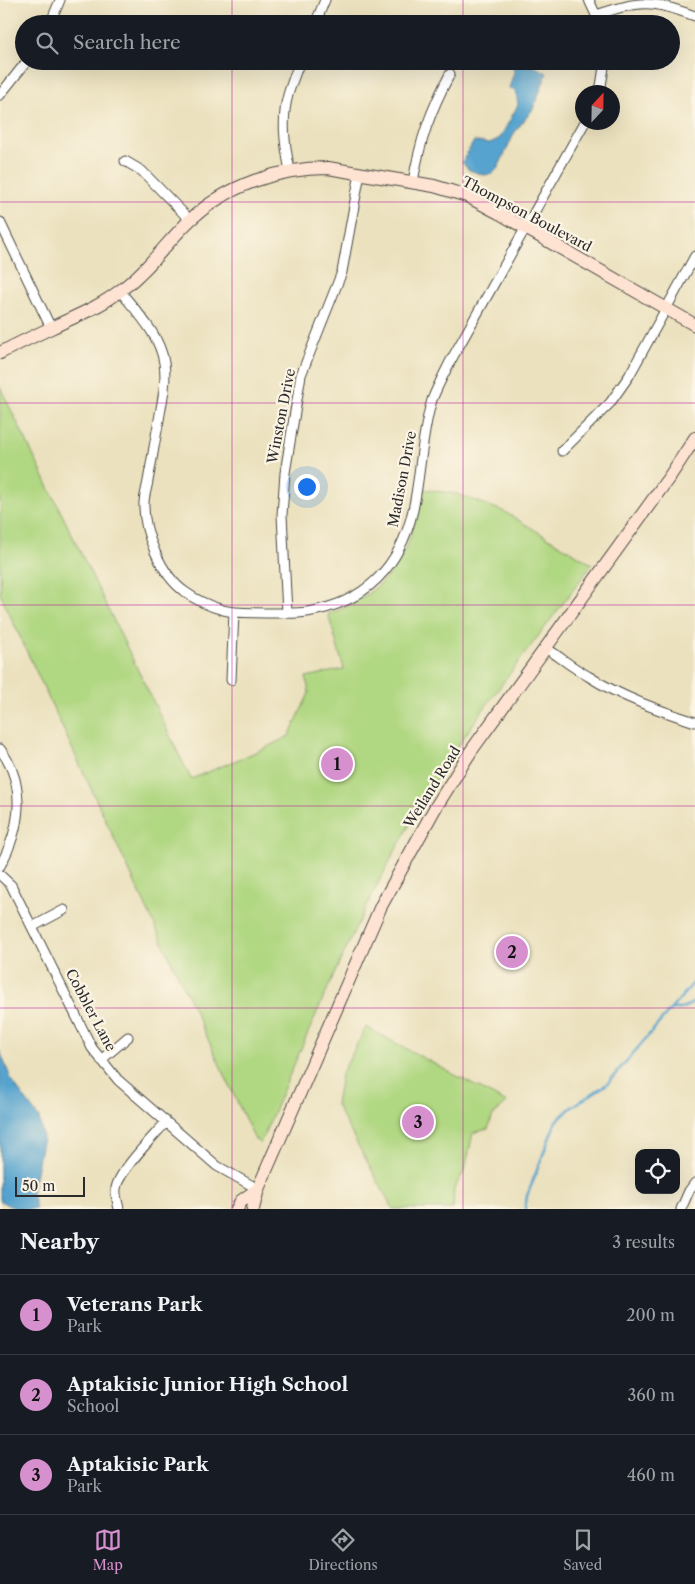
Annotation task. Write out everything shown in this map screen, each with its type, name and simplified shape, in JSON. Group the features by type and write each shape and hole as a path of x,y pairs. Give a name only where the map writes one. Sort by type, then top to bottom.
{"main road":[{"name":"Thompson Boulevard","path":"0,353 85,313 120,291 136,279 190,220 209,204 236,188 266,176 312,168 328,168 360,173 453,191 526,228 695,325"},
{"name":"Weiland Road","path":"253,1209 258,1189 382,906 405,860 471,752 670,476 695,438"},
{"name":"Weiland Road","path":"237,1209 241,1201 258,1189"}],"street":[{"path":"54,15 60,0"},
{"path":"319,15 325,0"},
{"path":"589,0 596,14 636,1 650,1 695,16"},
{"path":"0,95 20,70"},
{"path":"290,171 285,145 285,111 287,95 297,70"},
{"path":"601,85 604,70"},
{"path":"413,182 426,124 450,74"},
{"name":"Madison Drive","path":"120,291 147,325 158,344 164,361 164,392 144,504 146,522 154,548 168,574 184,591 208,605 234,612 287,613 331,607 343,602 375,582 392,563 403,544 409,526 432,399 450,362 581,130"},
{"path":"125,161 142,171 190,220"},
{"name":"Winston Drive","path":"287,613 282,515 285,473 301,375 342,272 360,173"},
{"path":"0,222 52,328"},
{"path":"562,452 610,403 628,376 695,256"},
{"path":"231,680 234,612"},
{"path":"546,648 610,689 665,712 695,722"},
{"path":"0,749 9,762 14,775 19,799 14,830 0,866"},
{"name":"Cobbler Lane","path":"0,875 11,885 92,1048 101,1060 118,1080 216,1166 258,1189"},
{"path":"32,927 64,910"},
{"path":"101,1060 128,1037"},
{"path":"119,1209 116,1189 118,1179 166,1122"},
{"path":"681,1209 695,1183"}],"green space":[{"path":"0,387 191,779 289,736 309,693 306,677 344,669 328,614 366,595 390,573 399,561 411,535 423,489 457,494 503,511 592,564 508,675 460,743 430,790 375,889 304,1041 260,1144 254,1138 0,594"},
{"path":"366,1027 507,1103 493,1115 488,1129 473,1133 465,1170 454,1189 453,1209 393,1209 336,1105 341,1075"}],"water":[{"path":"514,70 541,70 547,73 533,109 515,132 498,168 492,174 484,175 469,170 462,162 474,141 490,143 500,138 518,105 516,91 509,88"},
{"path":"0,1051 12,1081 39,1118 43,1137 32,1193 36,1209 16,1209 0,1201"}],"waterway":[{"path":"525,1209 527,1196 556,1121 572,1107 607,1084 695,981"},
{"path":"671,1009 680,1009 695,1002"}],"place":[{"name":"Veterans Park","path":"337,764"},
{"name":"Aptakisic Junior High School","path":"512,952"},
{"name":"Aptakisic Park","path":"418,1122"}]}
